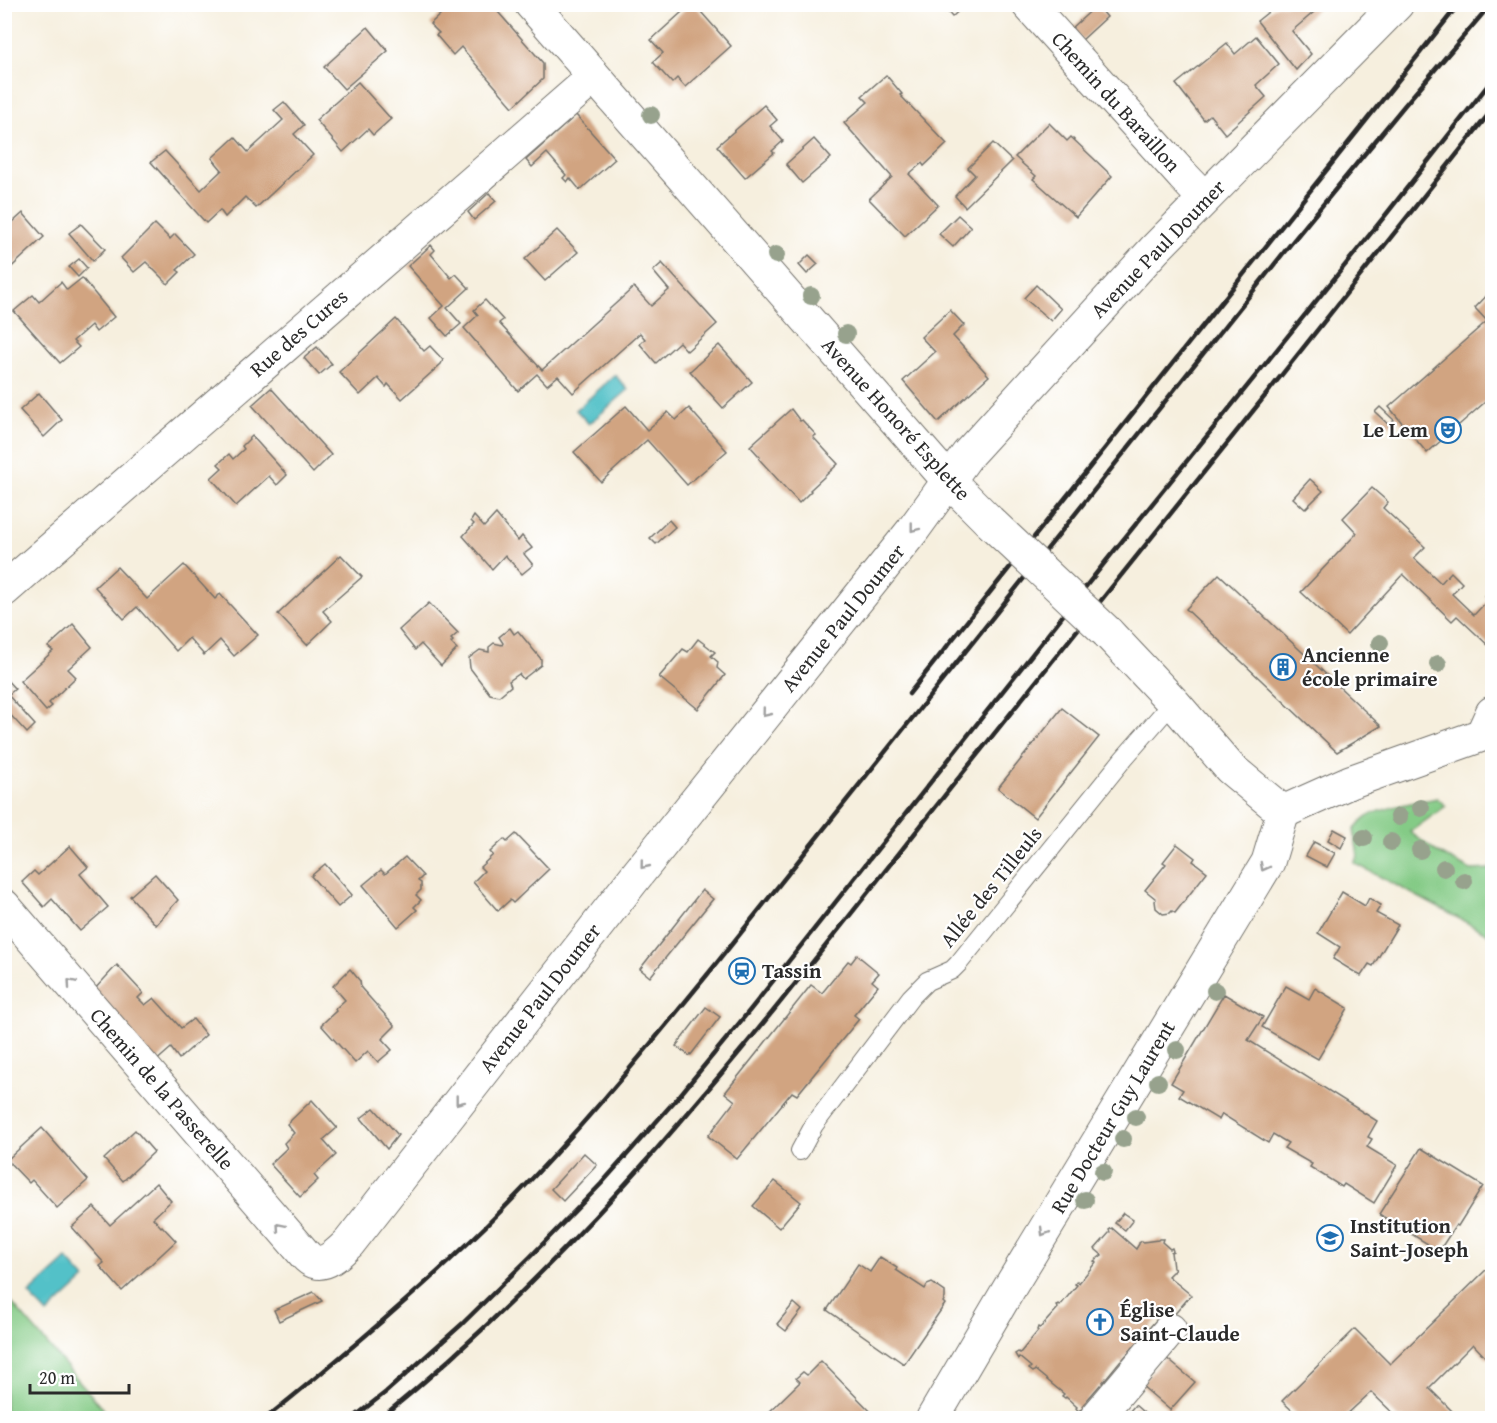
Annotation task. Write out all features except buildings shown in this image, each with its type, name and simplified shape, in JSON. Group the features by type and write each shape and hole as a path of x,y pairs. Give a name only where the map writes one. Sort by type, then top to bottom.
{"street":[{"name":"Avenue Honoré Esplette","path":"531,4 948,480 1107,632 1173,702 1230,768 1283,812"},
{"name":"Chemin du Baraillon","path":"1028,4 1204,198"},
{"name":"Avenue Paul Doumer","path":"324,1262 349,1243 636,876 913,530 968,454 1155,249 1397,4"},
{"name":"Rue des Cures","path":"4,590 594,77"},
{"path":"1283,812 1350,782 1489,729"},
{"name":"Rue Docteur Guy Laurent","path":"933,1419 1016,1277 1268,862 1283,812"},
{"name":"Chemin de la Passerelle","path":"4,906 308,1258 316,1263 324,1262"},
{"path":"1096,1419 1170,1330"}],"lane":[{"name":"Allée des Tilleuls","path":"800,1152 814,1125 912,997 927,981 952,970 958,964 1124,758 1173,702"}],"green space":[{"path":"1437,798 1446,806 1410,832 1440,854 1471,870 1492,869 1492,936 1354,863 1358,856 1354,830 1365,818 1391,808"},
{"path":"5,1295 111,1418 5,1418"}],"water":[{"path":"615,375 628,390 589,424 576,410"},
{"path":"67,1259 85,1279 47,1314 29,1294"}],"railway":[{"path":"909,694 1459,4"},
{"path":"266,1418 378,1325 459,1252 516,1196 604,1099 716,964 1293,241 1491,4"},
{"path":"353,1418 386,1392 462,1324 530,1257 601,1184 680,1095 1492,80"},
{"path":"381,1418 462,1348 539,1275 684,1118 820,953 1492,110"}],"place":[{"name":"Le Lem","path":"1448,430"},
{"name":"Ancienne école primaire","path":"1283,667"},
{"name":"Tassin","path":"742,971"},
{"name":"Institution Saint-Joseph","path":"1330,1238"},
{"name":"Église Saint-Claude","path":"1100,1322"}]}
